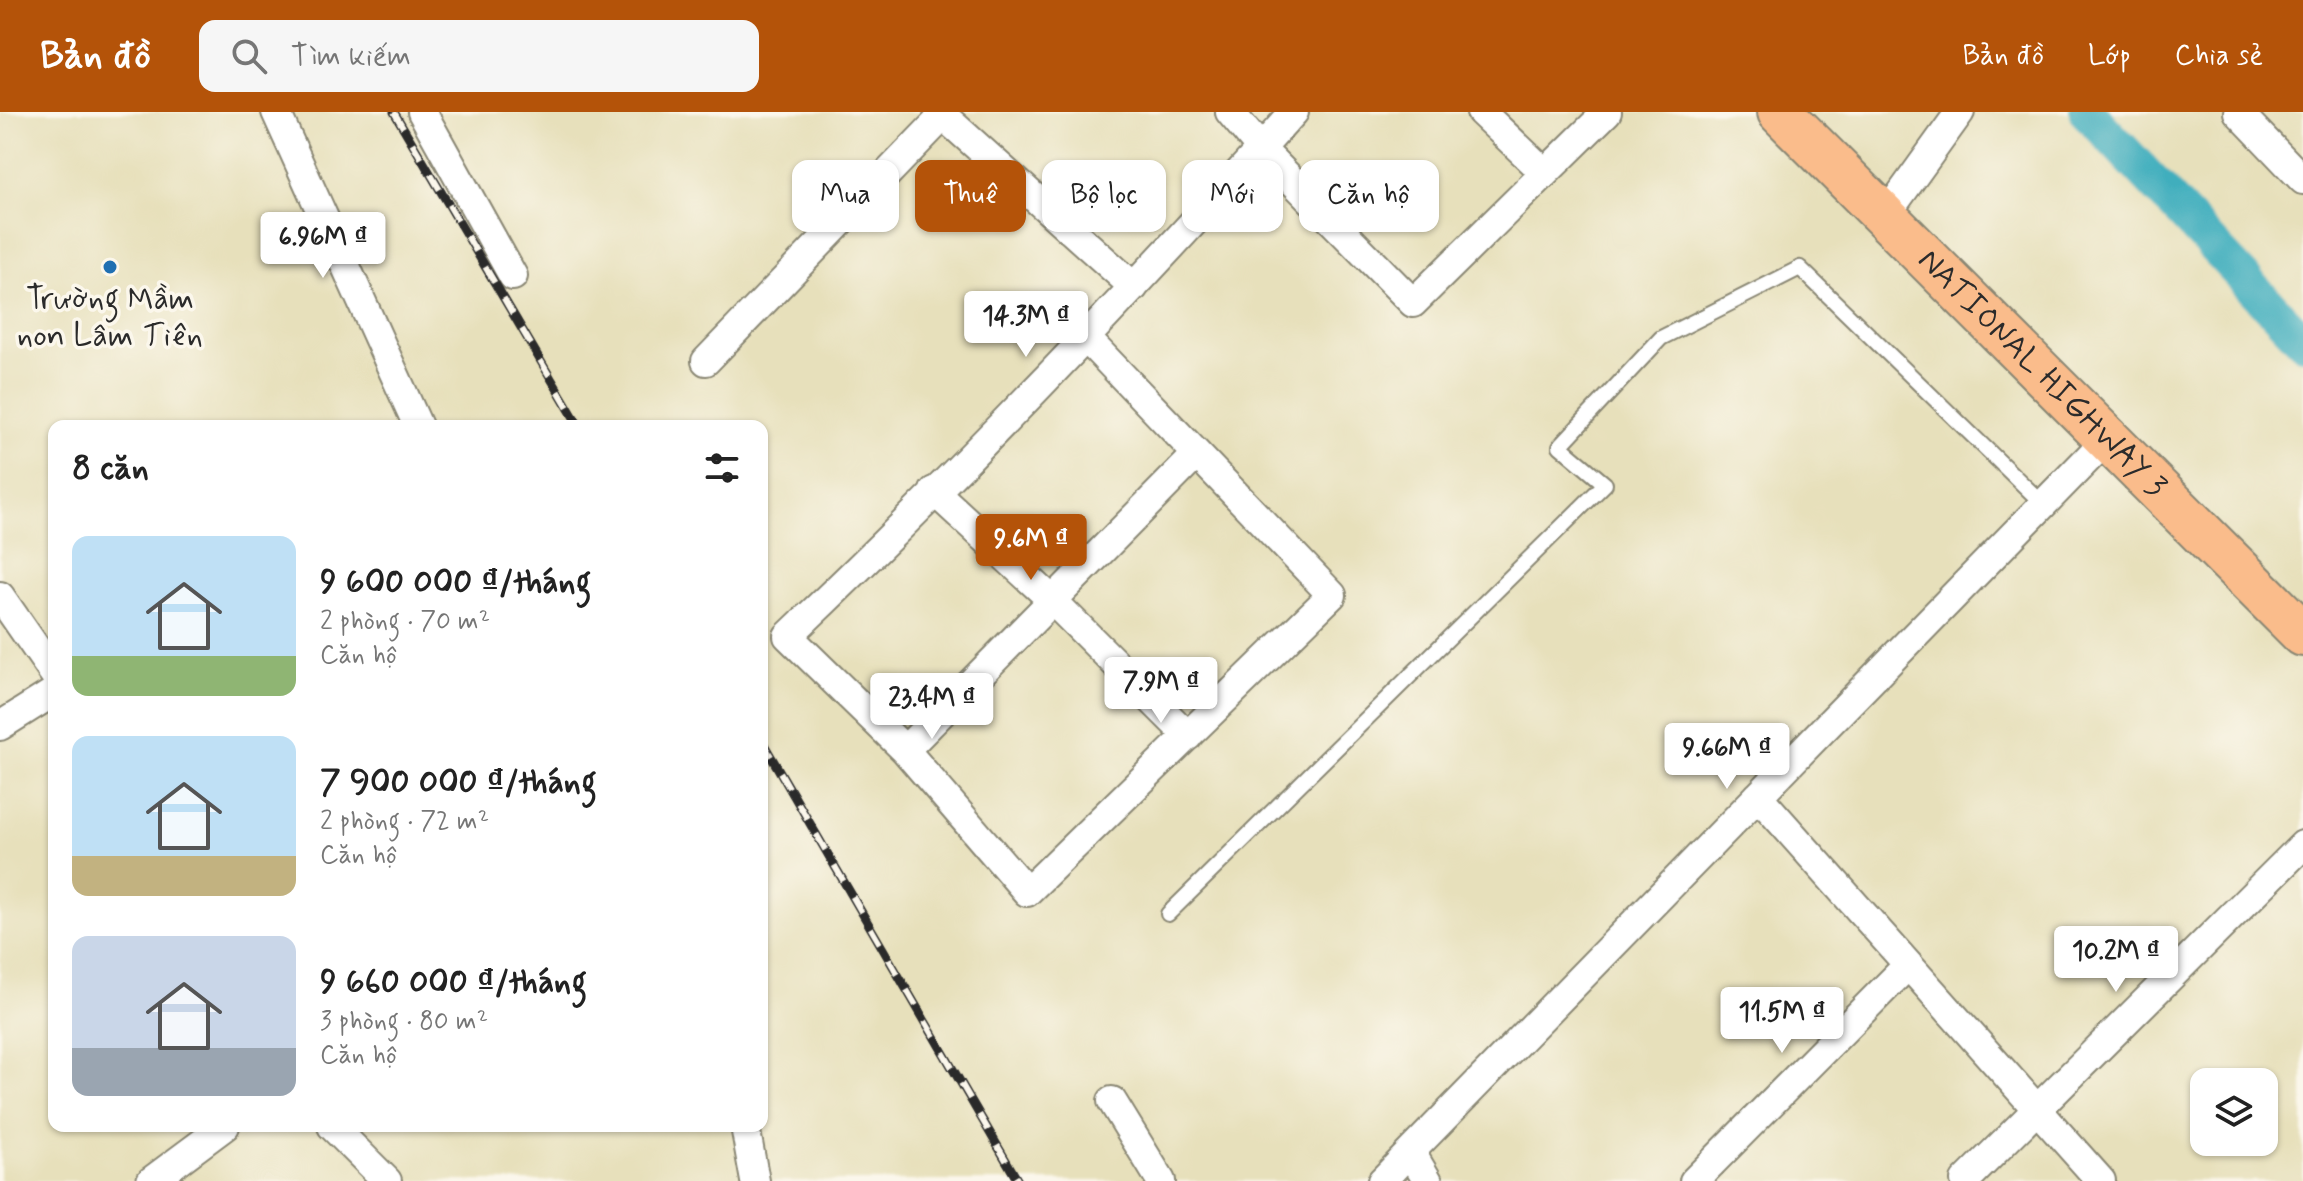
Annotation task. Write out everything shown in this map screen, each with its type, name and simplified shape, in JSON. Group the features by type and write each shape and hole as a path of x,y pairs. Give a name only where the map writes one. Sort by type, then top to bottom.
{"highway":[{"name":"NATIONAL HIGHWAY 3","path":"1780,112 2303,634"}],"street":[{"path":"276,112 415,420"},
{"path":"422,112 513,276"},
{"path":"1230,112 1261,149 1413,303 1607,112"},
{"path":"1084,336 1332,595 1027,892 905,750 788,636 934,491 1084,336 1134,287 1294,112"},
{"path":"1481,112 1545,173"},
{"path":"1885,216 1960,112"},
{"path":"2238,112 2299,167"},
{"path":"706,361 941,114 1134,287"},
{"path":"1382,1181 2108,438"},
{"path":"905,750 1197,454"},
{"path":"934,491 1051,599 1188,736"},
{"path":"0,596 48,665"},
{"path":"0,726 48,696"},
{"path":"1758,796 2101,1181"},
{"path":"1965,1181 2303,845"},
{"path":"1694,1181 1907,966"},
{"path":"1112,1101 1161,1181"},
{"path":"151,1181 217,1132"},
{"path":"338,1132 387,1181"},
{"path":"746,1132 755,1181"},
{"path":"1411,1152 1428,1181"}],"lane":[{"path":"1168,914 1605,484 1560,446 1661,338 1800,268 2043,504"}],"waterway":[{"path":"2087,112 2303,341"}],"railway":[{"path":"394,112 575,420"},
{"path":"768,751 1018,1181"}],"place":[{"name":"Trường Mầm non Lâm Tiên","path":"110,267"}]}
